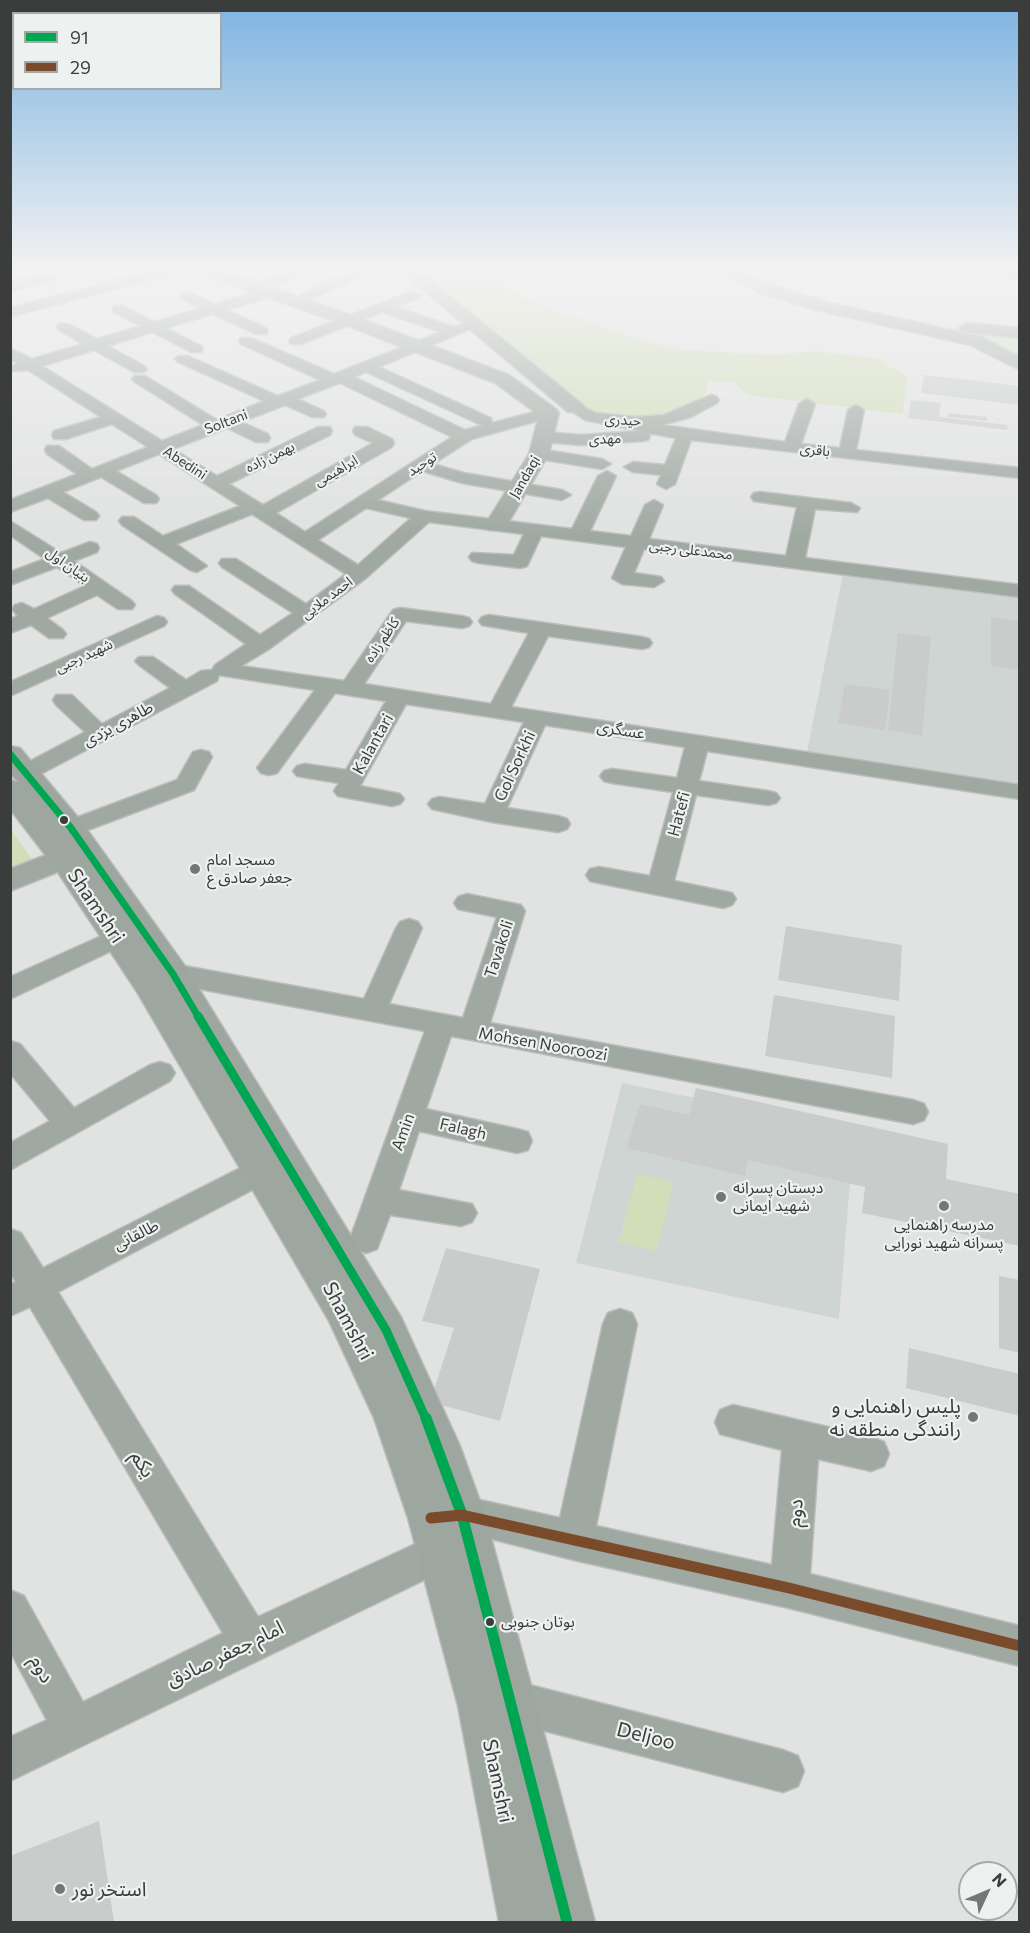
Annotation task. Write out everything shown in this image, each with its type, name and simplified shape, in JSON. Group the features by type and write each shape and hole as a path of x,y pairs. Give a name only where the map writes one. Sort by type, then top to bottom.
{"main road":[{"name":"Shamshri","path":"15,774 67,843 161,979 274,1165 451,1532 496,1703 567,1923"},
{"name":"Shamshri","path":"496,1703 527,1923"}],"street":[{"name":"Abedini","path":"19,357 359,574"},
{"path":"10,370 53,357"},
{"path":"114,357 222,424 262,438"},
{"path":"196,357 282,401 318,414"},
{"path":"285,357 464,436"},
{"name":"Soltani","path":"14,502 50,492 392,357"},
{"path":"445,357 502,379 549,413 575,408"},
{"name":"حیدری","path":"515,357 575,408 591,417 612,421 666,420 700,408 711,400"},
{"path":"367,367 485,421"},
{"path":"791,448 807,404"},
{"path":"847,454 856,410"},
{"name":"توحید","path":"304,540 464,436 549,413"},
{"name":"Jandaqi","path":"496,525 542,446 549,413"},
{"path":"113,417 56,442 97,473 150,499"},
{"name":"باقری","path":"612,421 667,433 1020,473"},
{"name":"بهمن زاده","path":"216,483 324,431"},
{"name":"ابراهیمی","path":"162,543 258,510 331,474 386,443 361,431"},
{"name":"مهدی","path":"542,446 581,440 667,433"},
{"path":"633,467 668,477 685,435"},
{"path":"542,446 604,470 578,536"},
{"path":"311,463 331,474"},
{"path":"419,465 462,478 562,495"},
{"path":"50,492 90,516"},
{"path":"760,497 851,507"},
{"name":"محمدعلی رجبی","path":"363,502 425,516 1020,591"},
{"path":"794,563 807,502"},
{"path":"654,505 622,578 654,581"},
{"name":"احمد ملایی","path":"215,673 262,645 307,614 359,574 425,516"},
{"path":"128,521 197,566"},
{"name":"بنیان اول","path":"10,526 125,605"},
{"path":"479,556 520,562 535,530"},
{"path":"10,579 90,548"},
{"path":"229,563 307,614"},
{"path":"10,627 27,612 99,587"},
{"path":"182,590 262,645"},
{"path":"27,612 56,634"},
{"name":"کاظم زاده","path":"340,687 400,614 462,622"},
{"path":"489,621 642,643"},
{"name":"شهید رجبی","path":"10,690 157,622"},
{"path":"498,711 542,629"},
{"path":"146,661 185,689"},
{"path":"71,662 93,677"},
{"name":"عسگری","path":"215,673 340,687 1020,792"},
{"name":"طاهری یزدی","path":"15,774 100,734 215,673"},
{"path":"340,687 276,768 350,785 392,799"},
{"name":"Kalantari","path":"350,785 400,696"},
{"path":"64,700 100,734"},
{"name":"Gol Sorkhi","path":"492,814 537,718"},
{"name":"Hatefi","path":"660,886 699,742"},
{"path":"10,881 67,843 186,785 201,758"},
{"path":"612,776 768,798"},
{"name":"Gol Sorkhi","path":"440,804 558,824"},
{"path":"599,875 723,899"},
{"name":"Tavakoli","path":"467,903 512,911 473,1031"},
{"path":"372,1012 409,928"},
{"path":"10,989 129,933"},
{"name":"Mohsen Nooroozi","path":"161,979 372,1012 913,1112"},
{"name":"Amin","path":"366,1239 441,1025"},
{"path":"14,1062 70,1124"},
{"path":"10,1158 160,1073"},
{"name":"Falagh","path":"409,1117 517,1141"},
{"name":"طالقانی","path":"24,1294 274,1165"},
{"path":"379,1200 461,1213"},
{"name":"یکم","path":"10,1243 24,1294 250,1641"},
{"path":"574,1541 620,1324"},
{"path":"733,1422 871,1454"},
{"name":"دوم","path":"789,1588 801,1438"},
{"path":"451,1532 574,1541 789,1588 1020,1646"},
{"name":"امام جعفر صادق","path":"10,1760 250,1641 451,1532"},
{"name":"دوم","path":"10,1610 74,1728"},
{"name":"Deljoo","path":"496,1703 783,1771"}],"shaded area":[{"path":"843,574 1019,597 1019,784 807,752"},
{"name":"دبستان پسرانه شهید ایمانی","path":"622,1083 854,1131 839,1319 576,1263"}],"green space":[{"path":"523,357 869,357 876,358 907,377 903,414 747,395 733,381 707,382 707,391 700,401 673,415 648,419 597,414 582,406"},
{"path":"11,830 32,859 10,868"},
{"path":"637,1174 673,1182 657,1251 619,1242"}],"building":[{"path":"924,375 1020,386 1020,405 921,393"},
{"path":"911,400 941,403 939,417 1008,425 1007,430 908,418"},
{"path":"949,413 987,417 987,421 948,417"},
{"path":"991,617 1020,621 1020,670 991,666"},
{"path":"898,633 931,637 922,736 888,730"},
{"path":"845,684 890,690 885,730 838,723"},
{"path":"786,926 902,945 899,1001 778,980"},
{"path":"774,995 895,1016 892,1078 765,1056"},
{"path":"696,1088 948,1144 946,1179 1020,1194 1020,1246 862,1213 865,1187 748,1160 745,1176 627,1148 640,1104 689,1115"},
{"path":"446,1248 540,1269 500,1421 430,1402 454,1328 422,1321"},
{"path":"999,1276 1020,1280 1020,1353 999,1348"},
{"path":"909,1348 1020,1374 1020,1416 906,1388"},
{"name":"استخر نور","path":"99,1821 114,1922 10,1922 10,1856"}],"transit line":[{"name":"91","path":"10,754 71,828 173,974 386,1330 438,1446 462,1515 567,1922"},
{"name":"29","path":"431,1518 462,1515 789,1588 1020,1646"}],"place":[{"name":"مسجد امام جعفر صادق ع","path":"195,869"},
{"name":"دبستان پسرانه شهید ایمانی","path":"721,1197"},
{"name":"مدرسه راهنمایی پسرانه شهید نورایی","path":"944,1206"},
{"name":"پلیس راهنمایی و رانندگی منطقه نه","path":"973,1417"},
{"name":"بوتان جنوبی","path":"490,1622"},
{"name":"استخر نور","path":"60,1889"}]}
